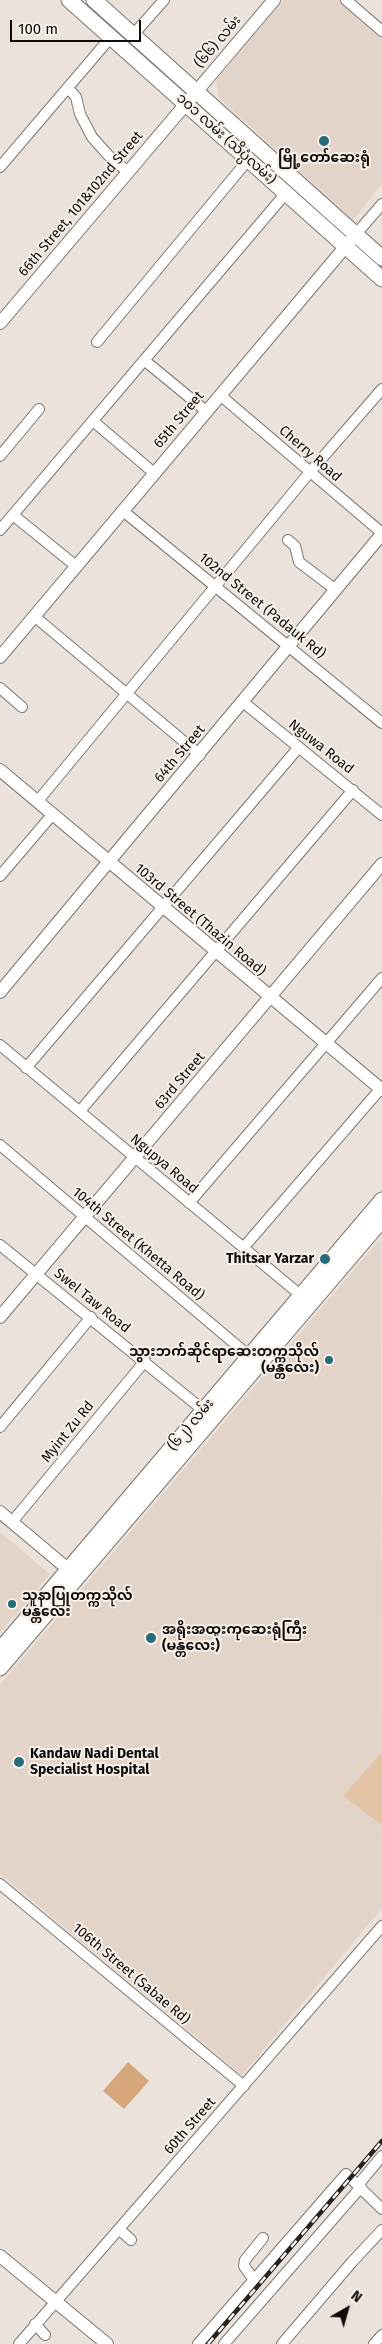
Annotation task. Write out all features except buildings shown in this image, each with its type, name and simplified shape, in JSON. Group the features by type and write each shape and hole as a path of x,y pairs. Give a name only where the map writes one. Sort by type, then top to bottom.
{"main road":[{"name":"၁၀၁ လမ်း (သိပ္ပံလမ်း)","path":"69,0 382,279"},
{"name":"၁၀၁ လမ်း (သိပ္ပံလမ်း)","path":"100,5 382,258"},
{"path":"94,23 100,5"},
{"name":"(၆၂) လမ်း","path":"306,1300 382,1200"},
{"name":"(၆၂) လမ်း","path":"0,1668 74,1574 254,1360 306,1300 382,1220"},
{"name":"(၆၂) လမ်း","path":"0,1650 74,1574"}],"street":[{"path":"133,35 164,0"},
{"name":"(၆၆) လမ်း","path":"186,103 274,0"},
{"path":"346,0 382,31"},
{"path":"0,166 111,37"},
{"path":"68,88 74,93 80,114 92,137 108,156 128,172"},
{"name":"66th Street, 101&102nd Street","path":"0,323 186,103"},
{"path":"97,342 248,160"},
{"path":"0,530 286,193"},
{"name":"65th Street","path":"0,657 382,204"},
{"path":"144,360 206,411"},
{"path":"37,802 310,472 382,389"},
{"name":"Cherry Road","path":"220,394 382,534"},
{"path":"0,456 39,409"},
{"path":"93,421 154,473"},
{"name":"102nd Street (Padauk Rd)","path":"123,511 381,720"},
{"path":"13,515 76,566"},
{"name":"64th Street","path":"0,992 200,755 382,534"},
{"path":"288,540 295,546 299,562 336,590"},
{"path":"34,616 200,755"},
{"path":"0,688 22,707"},
{"name":"Nguwa Road","path":"243,702 382,815"},
{"path":"26,1068 299,748"},
{"name":"103rd Street (Thazin Road)","path":"0,770 163,909 381,1089"},
{"path":"80,1112 353,790"},
{"path":"0,876 52,814"},
{"name":"63rd Street","path":"0,1317 382,864"},
{"path":"189,1203 382,978"},
{"name":"Ngupya Road","path":"0,1045 306,1300"},
{"path":"244,1247 381,1089"},
{"name":"104th Street (Khetta Road)","path":"0,1145 254,1360"},
{"name":"Swel Taw Road","path":"0,1244 208,1414"},
{"path":"0,1427 91,1317"},
{"name":"Myint Zu Rd","path":"12,1522 145,1361"},
{"path":"0,1512 74,1574"},
{"name":"106th Street (Sabae Rd)","path":"0,1884 244,2086"},
{"name":"60th Street","path":"19,2344 382,1926"},
{"path":"224,2344 359,2186 382,2156"},
{"path":"198,2344 346,2174 382,2209"},
{"path":"119,2229 131,2240"},
{"path":"282,2344 382,2230"},
{"path":"254,2280 244,2266 245,2260 263,2238"},
{"path":"0,2256 56,2300 106,2343"},
{"path":"35,2324 45,2335"},
{"path":"374,2344 382,2335"}],"shaded area":[{"name":"မြို့တော်ဆေးရုံ","path":"283,0 341,0 382,36 382,184 353,220 219,98 216,80"},
{"path":"381,1238 382,1908 242,2075 0,1874 0,1685"},
{"name":"သူနာပြုတက္ကသိုလ် မန္တလေး","path":"0,1532 50,1574 0,1633"},
{"path":"382,1752 382,1825 343,1796"},
{"path":"128,2062 149,2081 124,2109 103,2091"}],"railway":[{"path":"208,2344 382,2141"}],"place":[{"name":"မြို့တော်ဆေးရုံ","path":"324,141"},
{"name":"Thitsar Yarzar","path":"325,1259"},
{"name":"သွားဘက်ဆိုင်ရာဆေးတက္ကသိုလ် (မန္တလေး)","path":"329,1360"},
{"name":"သူနာပြုတက္ကသိုလ် မန္တလေး","path":"12,1604"},
{"name":"အရိုးအထူးကုဆေးရုံကြီး (မန္တလေး)","path":"151,1638"},
{"name":"Kandaw Nadi Dental Specialist Hospital","path":"19,1762"}]}
